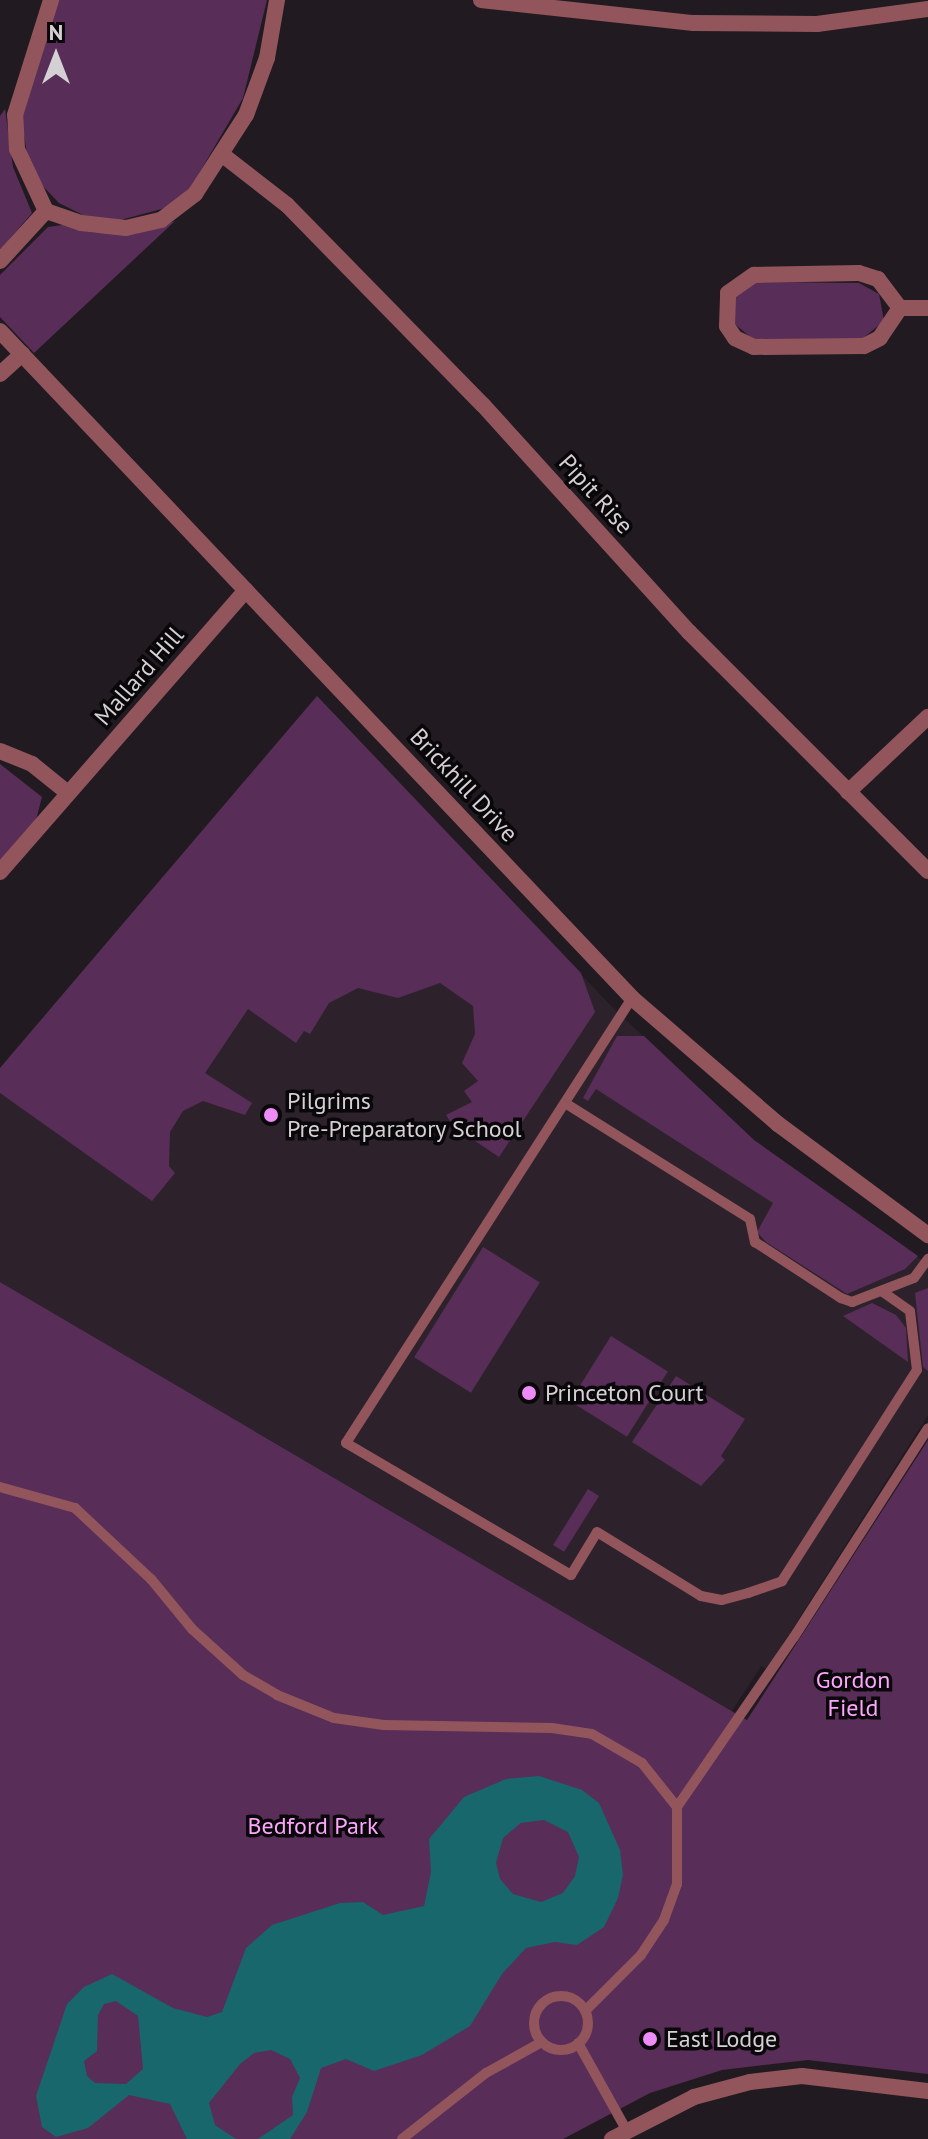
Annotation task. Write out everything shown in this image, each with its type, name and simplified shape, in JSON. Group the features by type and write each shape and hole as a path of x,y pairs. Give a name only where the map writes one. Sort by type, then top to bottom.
{"street":[{"path":"51,0 15,115 17,149 46,211 81,223 126,228 161,220 195,194 224,156 267,58 277,0"},
{"path":"481,0 694,23 817,24 928,9"},
{"name":"Pipit Rise","path":"224,156 298,216 483,405 689,632 928,871"},
{"path":"0,261 46,211"},
{"path":"859,273 878,279 900,308 880,338 864,346 754,347 735,338 724,309 728,293 754,275 859,273"},
{"path":"900,308 928,308"},
{"name":"Brickhill Drive","path":"0,331 632,998 778,1124 928,1235"},
{"path":"0,374 22,354"},
{"name":"Mallard Hill","path":"0,872 246,590"},
{"path":"848,792 928,717"},
{"path":"0,751 32,764 68,793"},
{"path":"619,2135 694,2097 750,2082 802,2076 928,2091"}],"lane":[{"path":"632,998 346,1443 571,1575 597,1532 701,1596 722,1600 748,1593 782,1581 917,1370 910,1311 881,1291"},
{"path":"565,1103 750,1219 755,1242 841,1298 852,1302 914,1278 928,1259"},
{"path":"585,2011 641,1955 664,1920 677,1884 677,1807 794,1637 928,1428"},
{"path":"0,1487 75,1508 151,1579 192,1629 243,1675 277,1695 334,1718 384,1725 552,1728 592,1734 642,1763 677,1807"},
{"path":"571,1998 585,2011 587,2028 578,2043 556,2049 542,2042 534,2026 545,2001 571,1998"},
{"path":"402,2139 486,2073 542,2042"},
{"path":"578,2043 619,2135"}],"shaded area":[{"path":"317,696 612,1007 754,1140 928,1264 928,1415 767,1669 761,1666 732,1711 0,1282 0,1068"}],"green space":[{"path":"58,0 267,0 243,98 191,187 165,208 117,221 85,216 59,203 39,182 28,160 21,116"},
{"path":"5,109 13,167 32,213 0,250 0,116"},
{"path":"175,221 34,353 0,317 0,275 48,227 69,224 88,232 135,234"},
{"path":"756,282 859,283 879,294 884,321 862,339 754,340 731,321 732,297"},
{"path":"317,696 581,973 595,1012 499,1157 453,1126 446,1115 472,1102 464,1091 478,1081 462,1063 475,1034 473,1006 440,983 398,998 358,988 329,1003 310,1034 304,1031 296,1043 248,1009 205,1073 252,1103 245,1115 203,1101 183,1111 170,1132 169,1166 175,1173 152,1201 0,1093 0,1068"},
{"path":"0,764 42,797 36,820 0,863"},
{"path":"617,1036 644,1036 754,1140 918,1256 905,1269 847,1294 766,1242 757,1232 773,1203 596,1089 588,1101 583,1098"},
{"path":"483,1247 540,1283 471,1393 414,1357"},
{"name":"Bedford Park","path":"0,1282 747,1720 928,1440 928,2074 808,2060 722,2070 650,2093 563,2139 0,2139"},
{"path":"928,1288 928,1371 923,1367 915,1293"},
{"path":"872,1303 896,1315 906,1328 908,1362 843,1316"},
{"path":"611,1336 668,1372 627,1437 570,1401"},
{"path":"676,1376 745,1419 721,1456 725,1460 701,1486 632,1442"},
{"path":"588,1489 599,1496 564,1552 553,1545"}],"water":[{"path":"539,1776 582,1790 599,1803 620,1850 623,1875 618,1898 604,1927 577,1945 555,1942 526,1948 502,1974 470,2026 422,2055 374,2071 346,2059 321,2068 307,2112 290,2139 258,2139 293,2115 292,2097 300,2078 290,2059 271,2050 254,2053 240,2064 209,2103 215,2125 236,2139 187,2139 170,2104 129,2095 88,2128 56,2137 42,2127 36,2096 67,2004 84,1987 112,1974 173,2008 207,2017 222,2012 246,1948 272,1925 340,1903 363,1902 383,1915 424,1906 431,1872 429,1839 464,1797 506,1779","holes":["544,1820 568,1832 579,1857 575,1876 563,1893 541,1902 513,1894 500,1879 496,1863 503,1838 521,1823","116,2001 138,2016 143,2069 126,2084 95,2083 87,2076 84,2061 97,2051 98,2015 104,2004"]}],"place":[{"name":"Pilgrims Pre-Preparatory School","path":"271,1115"},
{"name":"Princeton Court","path":"529,1393"},
{"name":"East Lodge","path":"650,2039"}],"park label":[{"name":"Gordon Field","path":"853,1694"}]}
